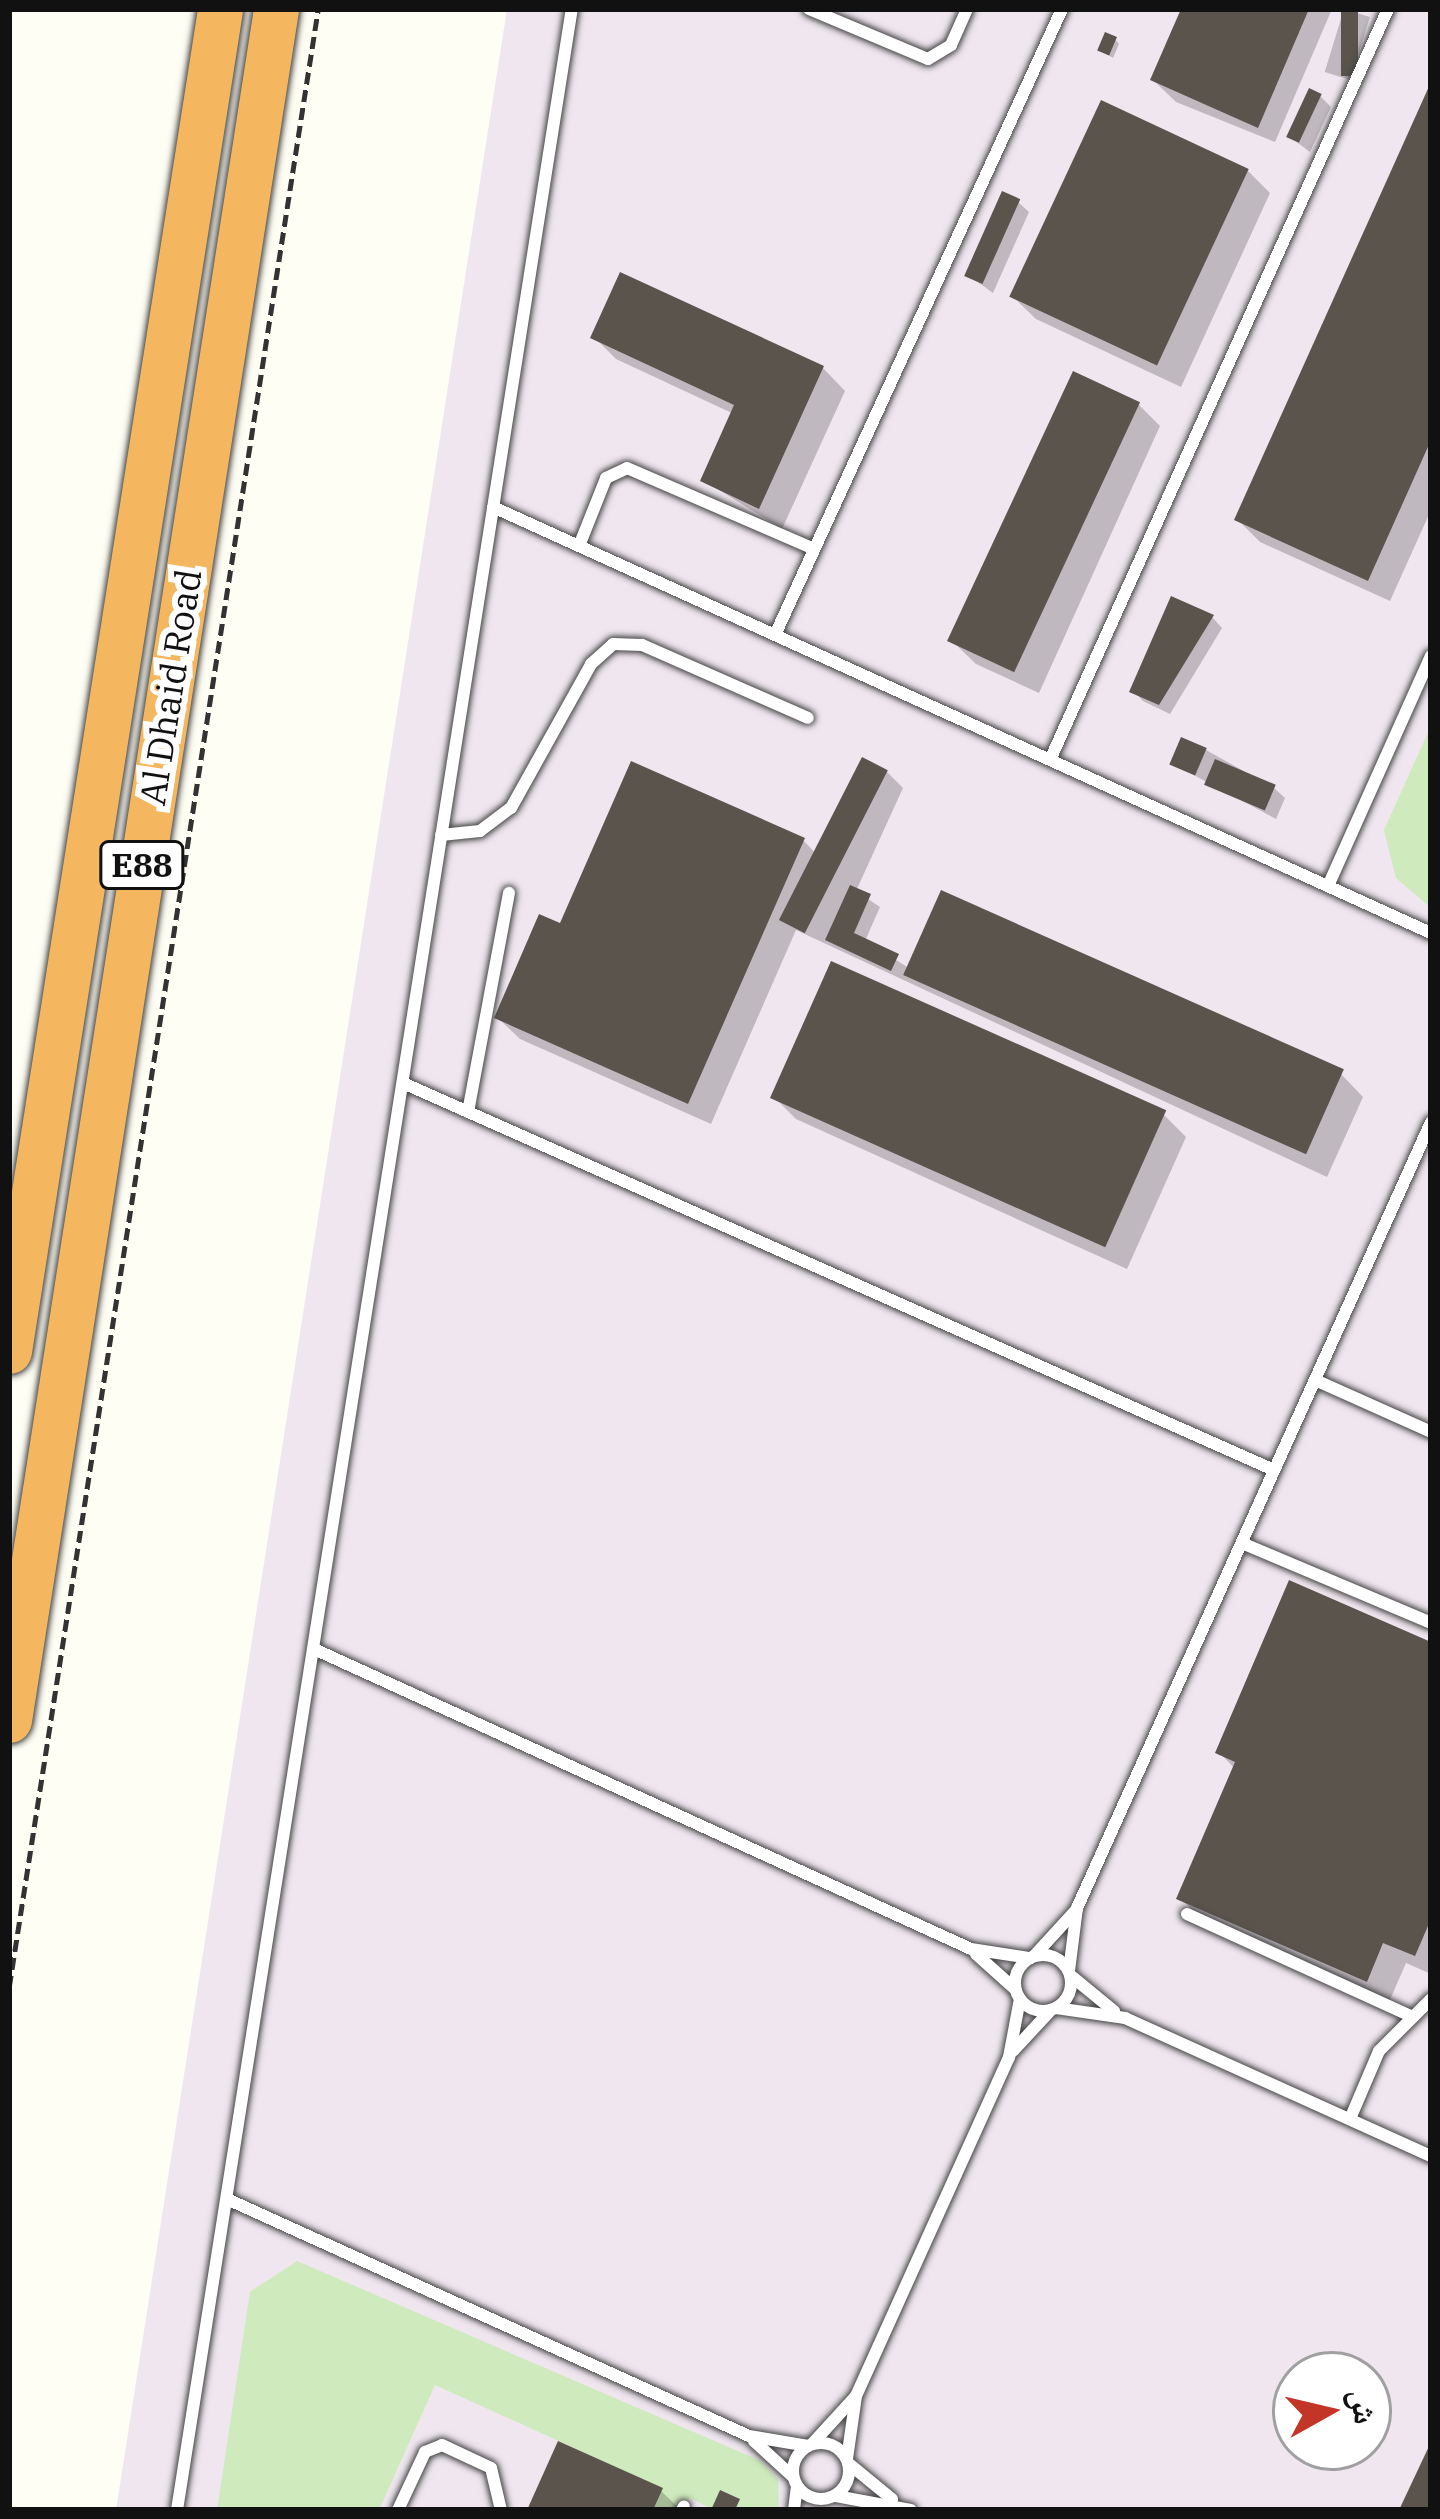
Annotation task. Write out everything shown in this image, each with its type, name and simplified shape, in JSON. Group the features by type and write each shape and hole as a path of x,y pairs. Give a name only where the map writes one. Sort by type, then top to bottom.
{"highway":[{"name":"Al Dhaid Road","path":"9,1351 220,9"},
{"name":"Al Dhaid Road","path":"9,1720 276,9"}],"lane":[{"path":"180,2510 572,9"},
{"path":"809,9 928,59 951,45 967,9"},
{"path":"775,634 1062,9"},
{"path":"1050,760 1388,9"},
{"path":"579,546 607,478 627,468 814,549"},
{"path":"493,506 1431,933"},
{"path":"442,835 480,831 511,808 591,664 613,644 642,645 808,718"},
{"path":"1328,886 1431,656"},
{"path":"468,1112 508,893"},
{"path":"403,1083 1274,1470"},
{"path":"1009,2057 1053,2009 1069,1973 1078,1909 1431,1122"},
{"path":"1315,1379 1431,1432"},
{"path":"1242,1543 1431,1623"},
{"path":"314,1649 971,1949 1031,1958 1069,1973 1125,2018 1431,2156"},
{"path":"815,2510 831,2497 848,2461 856,2396 1009,2057 1018,1994 1031,1958 1078,1909"},
{"path":"1187,1914 1413,2017"},
{"path":"971,1949 1018,1994 1053,2009 1125,2018"},
{"path":"1351,2119 1379,2051 1431,1999"},
{"path":"227,2199 749,2437 810,2445 848,2461 907,2508"},
{"path":"794,2510 796,2482 810,2445 856,2396"},
{"path":"749,2437 796,2482 831,2497 907,2508"},
{"path":"398,2510 435,2445 491,2468 501,2510"}],"path":[{"path":"9,1987 318,9"}],"shaded area":[{"path":"507,9 1431,9 1431,2510 116,2510"}],"green space":[{"path":"1431,726 1431,908 1396,878 1384,830"},
{"path":"297,2261 761,2461 778,2479 779,2510 735,2510 740,2499 721,2490 712,2509 690,2498 684,2510 653,2510 662,2488 435,2385 379,2510 217,2510 250,2292"}],"building":[{"path":"1181,9 1309,9 1258,128 1150,80"},
{"path":"1341,9 1358,9 1358,76 1341,76"},
{"path":"1105,32 1117,37 1109,55 1097,50"},
{"path":"1431,82 1431,440 1368,581 1234,520"},
{"path":"1309,88 1322,94 1299,143 1286,137"},
{"path":"1101,100 1249,169 1157,366 1009,297"},
{"path":"1002,191 1020,199 982,284 964,276"},
{"path":"620,272 824,366 759,509 700,481 734,405 590,338"},
{"path":"1073,371 1140,402 1014,672 947,641"},
{"path":"1171,596 1214,615 1159,705 1129,692"},
{"path":"1181,737 1207,748 1195,776 1169,765"},
{"path":"862,757 888,770 805,933 779,920"},
{"path":"1215,759 1276,785 1265,811 1204,785"},
{"path":"631,761 805,838 688,1104 494,1018 539,914 560,923"},
{"path":"850,885 871,894 854,933 899,954 891,971 825,940"},
{"path":"941,890 1344,1069 1306,1154 903,975"},
{"path":"831,961 1166,1110 1105,1247 770,1098"},
{"path":"1289,1580 1431,1642 1431,1919 1415,1956 1383,1943 1367,1982 1176,1899 1235,1762 1215,1753"},
{"path":"558,2441 663,2488 653,2510 527,2510"},
{"path":"1431,2442 1431,2510 1399,2510"},
{"path":"720,2490 740,2499 735,2510 711,2510"}]}
